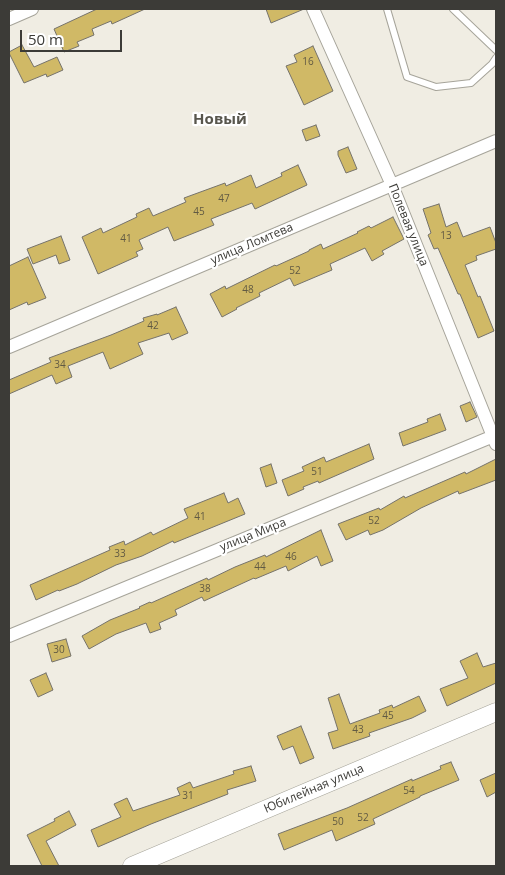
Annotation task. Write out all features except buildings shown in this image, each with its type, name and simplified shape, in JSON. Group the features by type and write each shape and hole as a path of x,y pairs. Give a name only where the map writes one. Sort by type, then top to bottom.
{"street":[{"path":"9,18 32,9"},
{"name":"Полевая улица","path":"313,9 392,185 495,438"},
{"name":"улица Ломтева","path":"9,347 496,141"},
{"name":"улица Мира","path":"9,636 495,438"},
{"name":"Юбилейная улица","path":"132,866 496,712"}],"lane":[{"path":"387,9 407,77 436,88 471,84 496,58"},
{"path":"453,9 496,50"}],"district":[{"name":"Новый","path":"220,120"}]}
